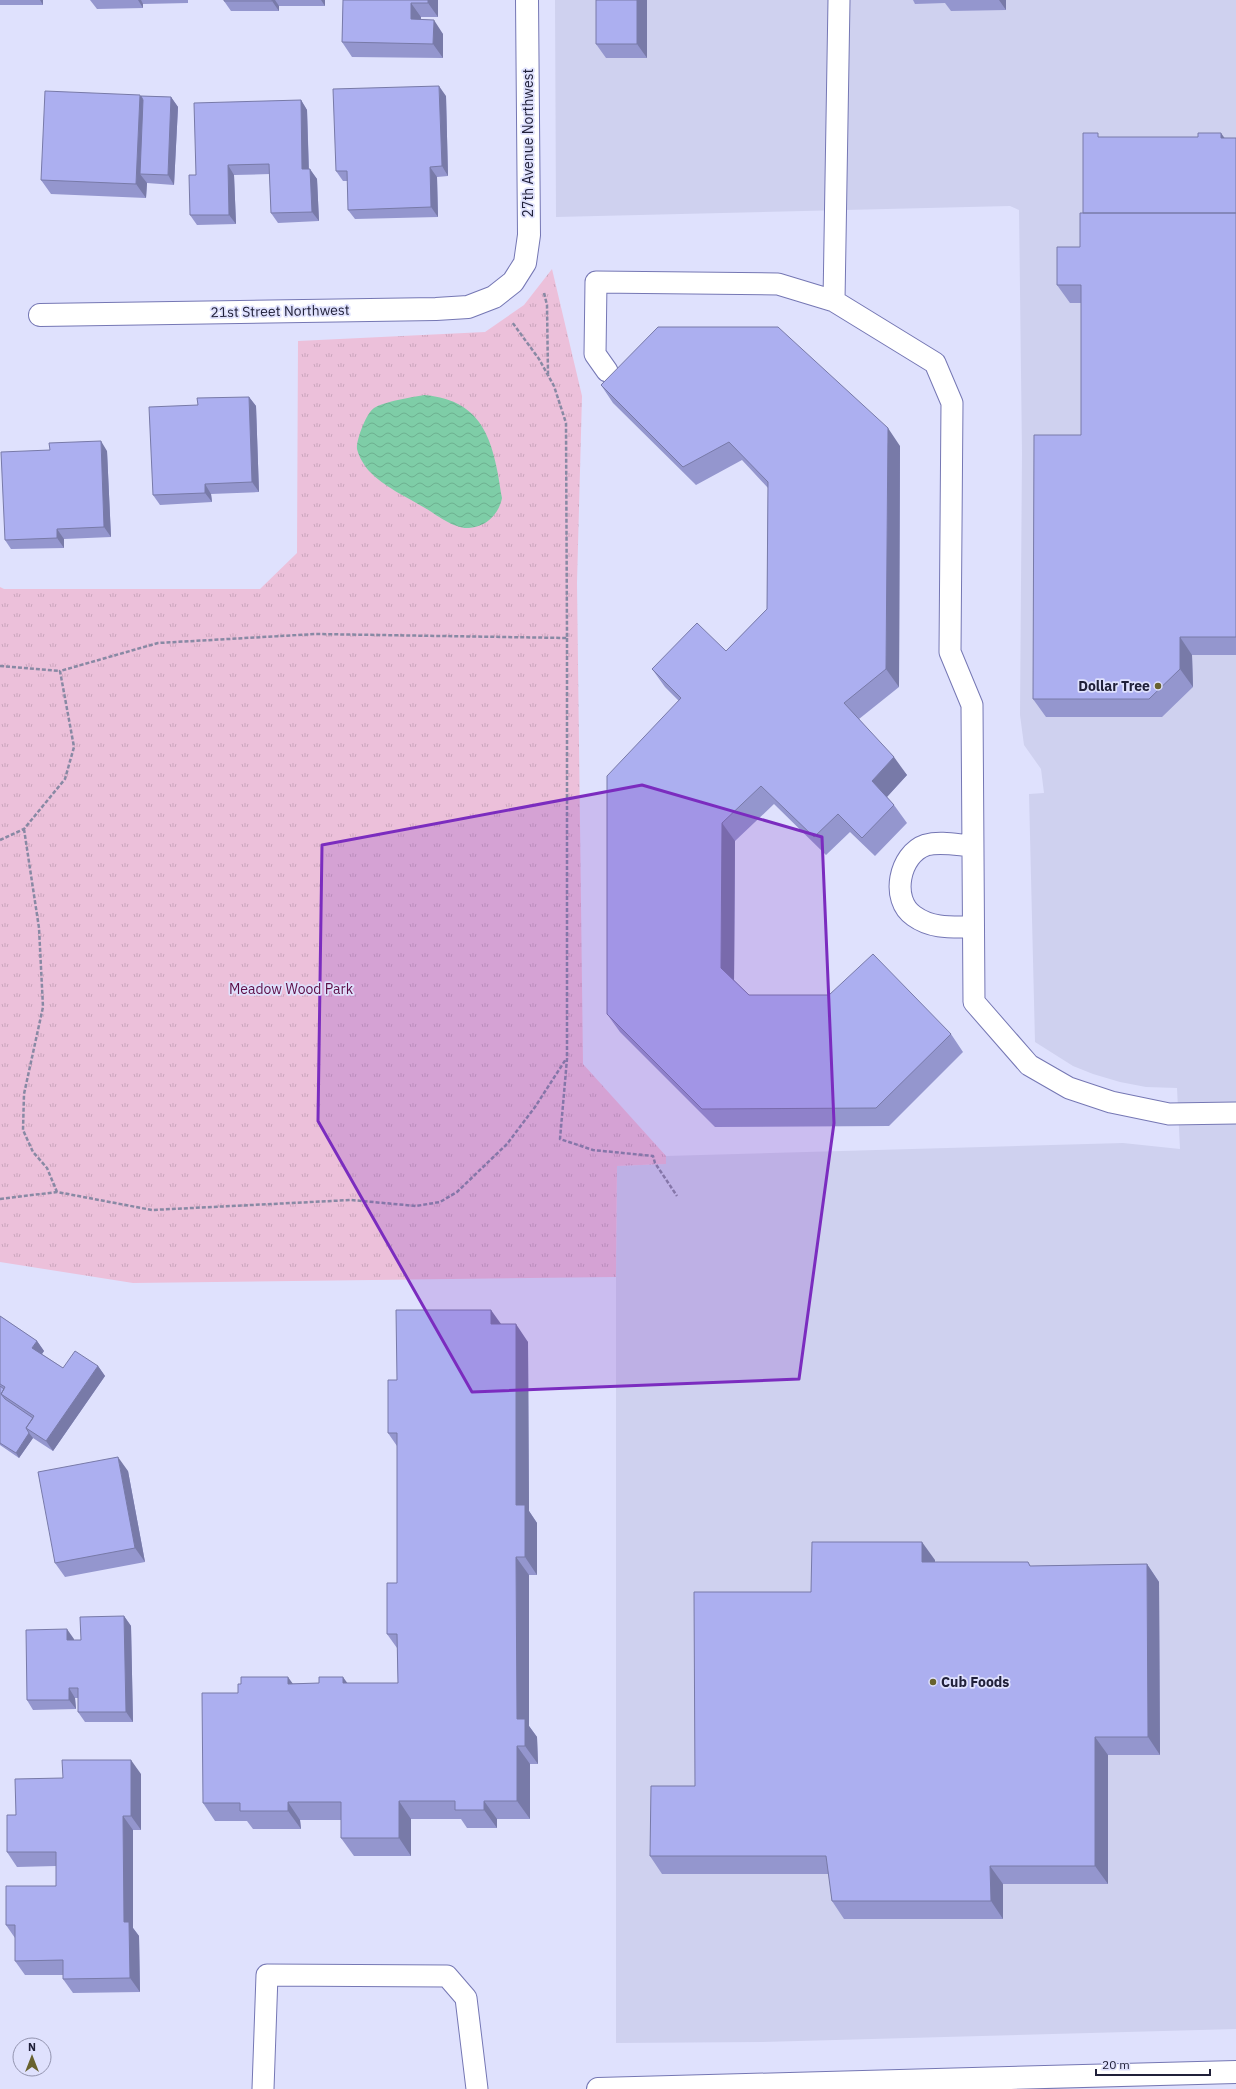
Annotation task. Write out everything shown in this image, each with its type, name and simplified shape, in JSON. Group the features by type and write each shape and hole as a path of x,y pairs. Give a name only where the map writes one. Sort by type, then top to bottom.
{"street":[{"name":"27th Avenue Northwest","path":"513,282 525,263 529,235 527,0"},
{"name":"21st Street Northwest","path":"40,315 436,309 468,307 494,297 513,282"},
{"path":"598,2089 968,2085 1236,2072"}],"lane":[{"path":"834,301 839,0"},
{"path":"607,371 595,354 596,282 778,284 834,301 936,363 952,402 950,652 972,705 974,1002 1029,1065 1069,1088 1111,1102 1169,1114 1236,1113"},
{"path":"972,846 943,844 927,845 913,852 905,862 901,877 902,895 905,907 913,916 938,927 973,927"},
{"path":"263,2089 267,1975 447,1976 466,1998 477,2089"}],"path":[{"path":"525,263 541,277 545,298 548,376"},
{"path":"494,297 538,359 554,386 566,423 567,1059 560,1139 593,1150 653,1156 655,1163 677,1196"},
{"path":"0,666 60,671 158,643 316,634 567,638"},
{"path":"0,840 24,829 65,779 74,747 60,671"},
{"path":"24,829 39,928 43,1007 24,1094 23,1130 33,1152 47,1168 57,1192"},
{"path":"0,1199 57,1192 152,1210 351,1200 416,1206 440,1202 457,1192 506,1144 535,1106 567,1059"}],"highlighted area":[{"path":"642,785 822,837 834,1123 799,1379 472,1392 318,1121 322,845"}],"shaded area":[{"path":"555,0 1236,0 1236,2029 762,2042 616,2043 617,1166 666,1164 666,1156 1123,1143 1180,1149 1177,1088 1146,1087 1120,1082 1093,1074 1073,1066 1035,1042 1029,794 1044,793 1041,769 1024,745 1020,715 1022,453 1019,210 1010,206 556,217"}],"green space":[{"name":"Meadow Wood Park","path":"552,269 582,396 577,583 583,1064 666,1156 666,1164 617,1166 616,1277 133,1283 0,1262 0,587 4,589 260,589 297,553 298,341 485,332 524,305"}],"water":[{"path":"424,395 445,399 461,406 474,416 483,428 490,443 495,460 502,498 495,514 491,519 481,525 463,528 446,521 375,477 369,471 359,455 357,445 360,434 368,415 374,408 405,398"}],"building":[{"path":"272,0 272,1 224,1"},
{"path":"343,0 428,0 428,3 411,3 411,19 434,20 433,44 342,42"},
{"path":"596,0 637,0 637,44 596,44"},
{"path":"439,86 442,166 430,167 431,207 348,210 347,171 336,171 333,89"},
{"path":"45,91 140,95 136,184 41,180"},
{"path":"141,96 171,97 168,175 140,174 143,100"},
{"path":"301,100 302,169 310,169 312,212 271,213 269,164 228,165 229,215 190,215 189,175 196,175 194,103"},
{"path":"1083,133 1098,133 1098,137 1198,137 1198,133 1221,133 1221,138 1236,138 1236,213 1083,213"},
{"path":"1080,213 1236,213 1236,637 1180,637 1180,669 1149,699 1033,699 1034,435 1081,435 1081,285 1057,285 1057,247 1080,247"},
{"path":"658,327 778,327 888,428 886,669 844,703 894,757 872,781 894,805 862,838 838,814 814,837 761,786 722,823 721,968 749,995 829,995 873,954 951,1034 876,1108 702,1109 607,1014 607,776 681,698 652,669 697,623 726,651 767,609 768,482 729,442 683,467 601,385"},
{"path":"249,397 252,482 205,484 205,493 153,495 149,407 198,405 197,398"},
{"path":"101,441 104,527 57,529 57,538 5,540 1,452 50,450 49,443"},
{"path":"396,1310 491,1310 491,1324 516,1324 516,1505 525,1505 525,1557 516,1557 517,1719 525,1719 525,1746 517,1746 517,1801 484,1801 484,1810 455,1810 455,1801 399,1801 399,1838 341,1838 341,1802 288,1802 288,1811 240,1811 240,1803 203,1803 202,1693 238,1693 238,1684 241,1684 241,1677 288,1677 288,1684 319,1683 319,1677 343,1677 343,1683 398,1683 397,1634 387,1634 387,1583 397,1583 397,1433 388,1433 388,1380 397,1380"},
{"path":"0,1316 37,1341 32,1348 63,1368 75,1351 98,1366 46,1441 26,1428 34,1416 1,1394 5,1387 0,1384"},
{"path":"0,1386 4,1389 1,1394 5,1399 33,1418 26,1428 29,1433 16,1453 0,1443"},
{"path":"118,1457 135,1548 55,1563 38,1472"},
{"name":"Cub Foods","path":"812,1542 922,1542 922,1562 1028,1562 1030,1566 1147,1564 1148,1737 1095,1737 1095,1866 990,1866 991,1901 832,1901 826,1856 650,1856 651,1786 695,1786 694,1592 811,1592"},
{"path":"124,1616 126,1712 78,1712 78,1688 69,1688 69,1700 27,1700 26,1630 67,1629 67,1640 81,1640 80,1617"},
{"path":"62,1760 131,1760 131,1816 123,1816 124,1922 129,1922 130,1978 63,1979 63,1960 15,1961 15,1925 6,1925 6,1886 56,1886 56,1852 7,1852 7,1815 16,1815 15,1779 63,1778"}],"place":[{"name":"Dollar Tree","path":"1158,686"},
{"name":"Cub Foods","path":"933,1682"}]}
